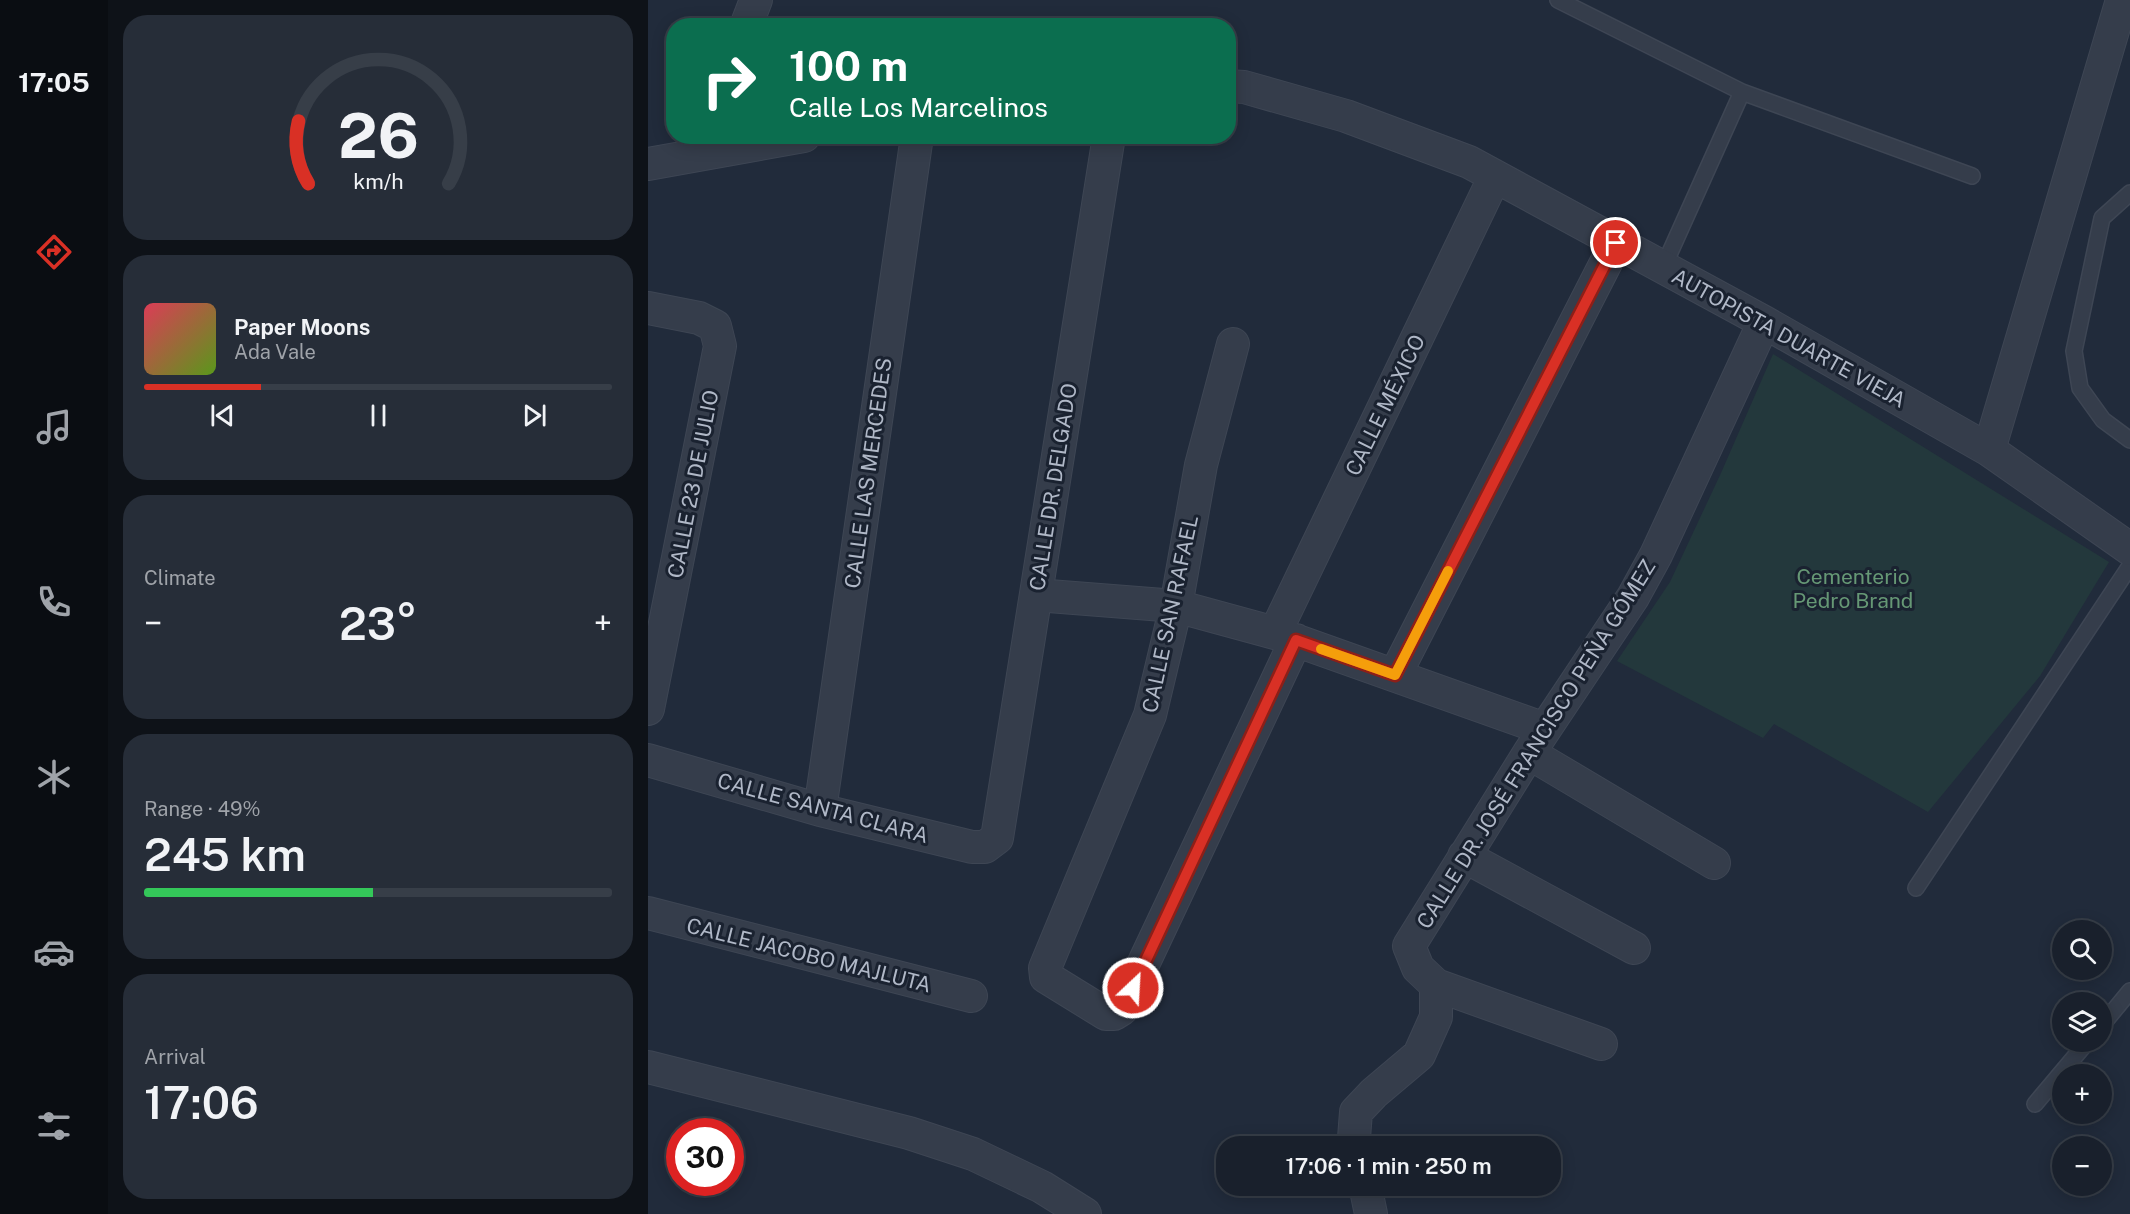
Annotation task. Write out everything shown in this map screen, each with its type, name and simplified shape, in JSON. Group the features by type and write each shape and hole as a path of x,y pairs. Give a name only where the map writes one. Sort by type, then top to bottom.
{"street":[{"path":"749,18 756,0"},
{"path":"1989,450 2123,11"},
{"name":"AUTOPISTA DUARTE VIEJA","path":"1236,86 1346,116 1469,162 1764,322 1989,450 2130,549"},
{"path":"648,164 720,144"},
{"name":"CALLE LAS MERCEDES","path":"820,810 916,144"},
{"name":"CALLE DR. DELGADO","path":"997,838 1108,144"},
{"name":"CALLE MÉXICO","path":"1046,977 1106,1014 1114,1014 1122,1010 1285,636 1495,176"},
{"path":"1395,675 1616,243"},
{"name":"CALLE 23 DE JULIO","path":"648,308 699,318 715,326 720,346 648,709"},
{"name":"CALLE DR. JOSÉ FRANCISCO PEÑA GÓMEZ","path":"1436,985 1418,968 1408,946 1537,741 1633,597 1656,555 1764,322"},
{"name":"CALLE SAN RAFAEL","path":"1046,977 1045,968 1150,715 1176,606 1201,465 1233,344"},
{"path":"1036,595 1176,606 1285,636 1395,675 1537,741 1714,863"},
{"name":"CALLE SANTA CLARA","path":"648,760 820,810 972,847 985,847 997,838"},
{"path":"1464,856 1634,948"},
{"name":"CALLE JACOBO MAJLUTA","path":"648,913 970,996"},
{"path":"1354,1136 1356,1112 1374,1093 1419,1055 1436,1017 1436,985 1601,1044"},
{"path":"648,1067 909,1133 973,1154 1042,1187 1085,1214"},
{"path":"1367,1196 1371,1214"}],"lane":[{"path":"1558,0 1742,92 1972,176"},
{"path":"1663,268 1742,92"},
{"path":"2130,193 2102,218 2073,351 2080,388 2103,420 2130,440"},
{"path":"1916,888 2130,566"},
{"path":"2112,1013 2130,991"},
{"path":"2035,1104 2079,1052"}],"green space":[{"name":"Cementerio Pedro Brand","path":"1773,354 2109,562 2040,676 1928,812 1774,724 1763,738 1617,661 1670,582"}],"slow traffic":[{"path":"1321,649 1395,675 1448,571"}],"route":[{"path":"1133,988 1296,640 1395,675 1616,243"}]}
